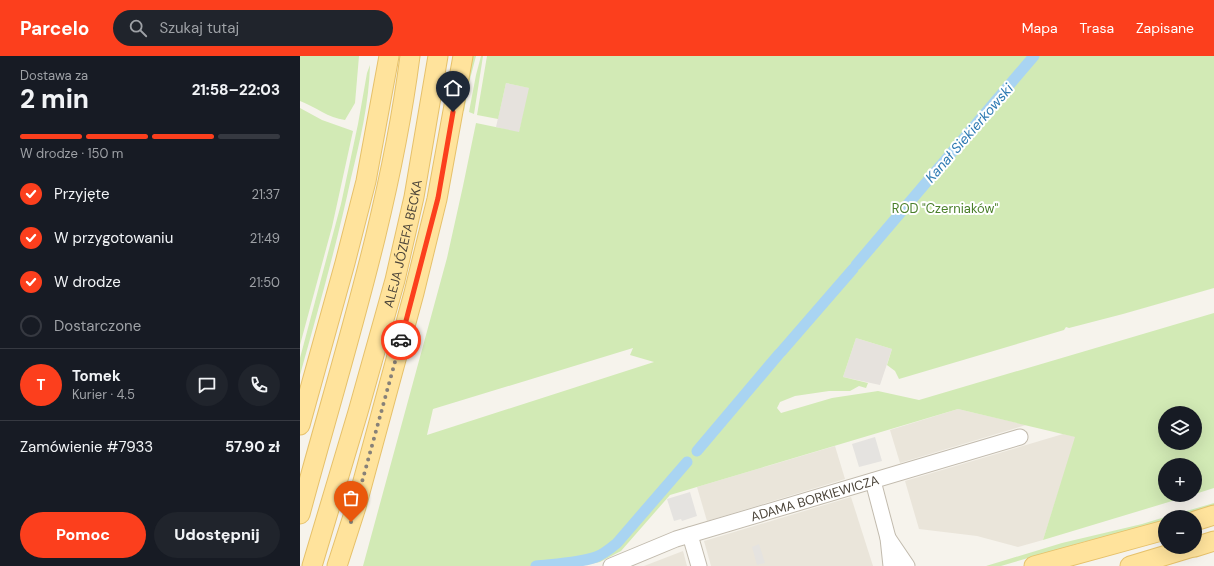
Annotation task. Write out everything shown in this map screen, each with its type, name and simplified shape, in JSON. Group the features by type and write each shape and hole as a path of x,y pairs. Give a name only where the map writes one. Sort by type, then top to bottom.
{"main road":[{"path":"300,425 366,181 389,56"},
{"path":"300,514 367,273 386,188 407,82 410,56"},
{"name":"ALEJA JÓZEFA BECKA","path":"312,566 344,462 395,280 414,197 438,56"},
{"name":"ALEJA JÓZEFA BECKA","path":"337,566 356,507 436,206 463,56"},
{"path":"326,566 334,528 344,462"},
{"path":"300,500 310,475"},
{"path":"1202,519 1214,515"},
{"path":"1034,566 1158,532"},
{"path":"1202,545 1214,541"},
{"path":"1130,566 1170,554"}],"street":[{"name":"ADAMA BORKIEWICZA","path":"611,566 671,541 690,535 1020,437"},
{"path":"873,481 888,538 891,566"},
{"path":"690,535 699,566"},
{"path":"888,538 908,566"}],"shaded area":[{"path":"506,83 530,88 519,133 496,127"},
{"path":"856,338 892,349 880,385 843,377"},
{"path":"958,409 1026,425 900,463 890,430"},
{"path":"1063,434 1076,437 1043,540 1018,547 977,536 919,529 905,481"},
{"path":"875,437 882,461 859,467 852,444"},
{"path":"835,446 845,479 707,521 697,487"},
{"path":"690,492 697,516 682,521 681,519 674,521 667,499"},
{"path":"851,497 873,566 711,566 704,541"},
{"path":"759,544 765,563 757,565 752,547"},
{"path":"683,551 687,566 644,566"}],"green space":[{"path":"300,56 359,56 355,103 345,120 328,115 300,101"},
{"path":"472,56 476,56 464,111 461,110"},
{"path":"481,56 483,56 474,114 469,112"},
{"name":"ROD \"Czerniaków\"","path":"487,56 1214,56 1214,288 1123,314 1069,328 1066,327 1064,330 899,379 895,371 887,365 892,349 856,338 843,377 868,383 866,388 859,386 850,391 829,391 795,396 780,402 777,408 781,413 832,398 878,391 919,400 1214,313 1214,488 1202,492 1202,458 1158,458 1158,502 1169,502 1043,540 1075,437 958,409 670,495 621,551 600,562 580,566 363,566 447,258 476,123 519,132 529,88 506,83 498,119 477,115","holes":["633,348 630,355 654,362 427,435 433,409"]},
{"path":"370,65 366,108 358,150 346,203 300,375 300,358 341,204 367,73"},
{"path":"300,108 322,120 353,131 332,227 300,345"},
{"path":"1214,503 1214,508 1202,511 1202,510 1190,510"},
{"path":"1158,519 1158,524 1083,542 1001,566 986,566 1062,543"}],"waterway":[{"name":"Kanał Siekierkowski","path":"856,265 1034,56"},
{"name":"Kanał Siekierkowski","path":"781,352 853,269"},
{"name":"Kanał Siekierkowski","path":"697,451 779,354"},
{"name":"Kanał Siekierkowski","path":"536,566 582,561 596,557 607,551 617,543 687,462"}],"way so far":[{"path":"351,522 401,340"}],"route":[{"path":"401,340 438,198 453,112"}]}
